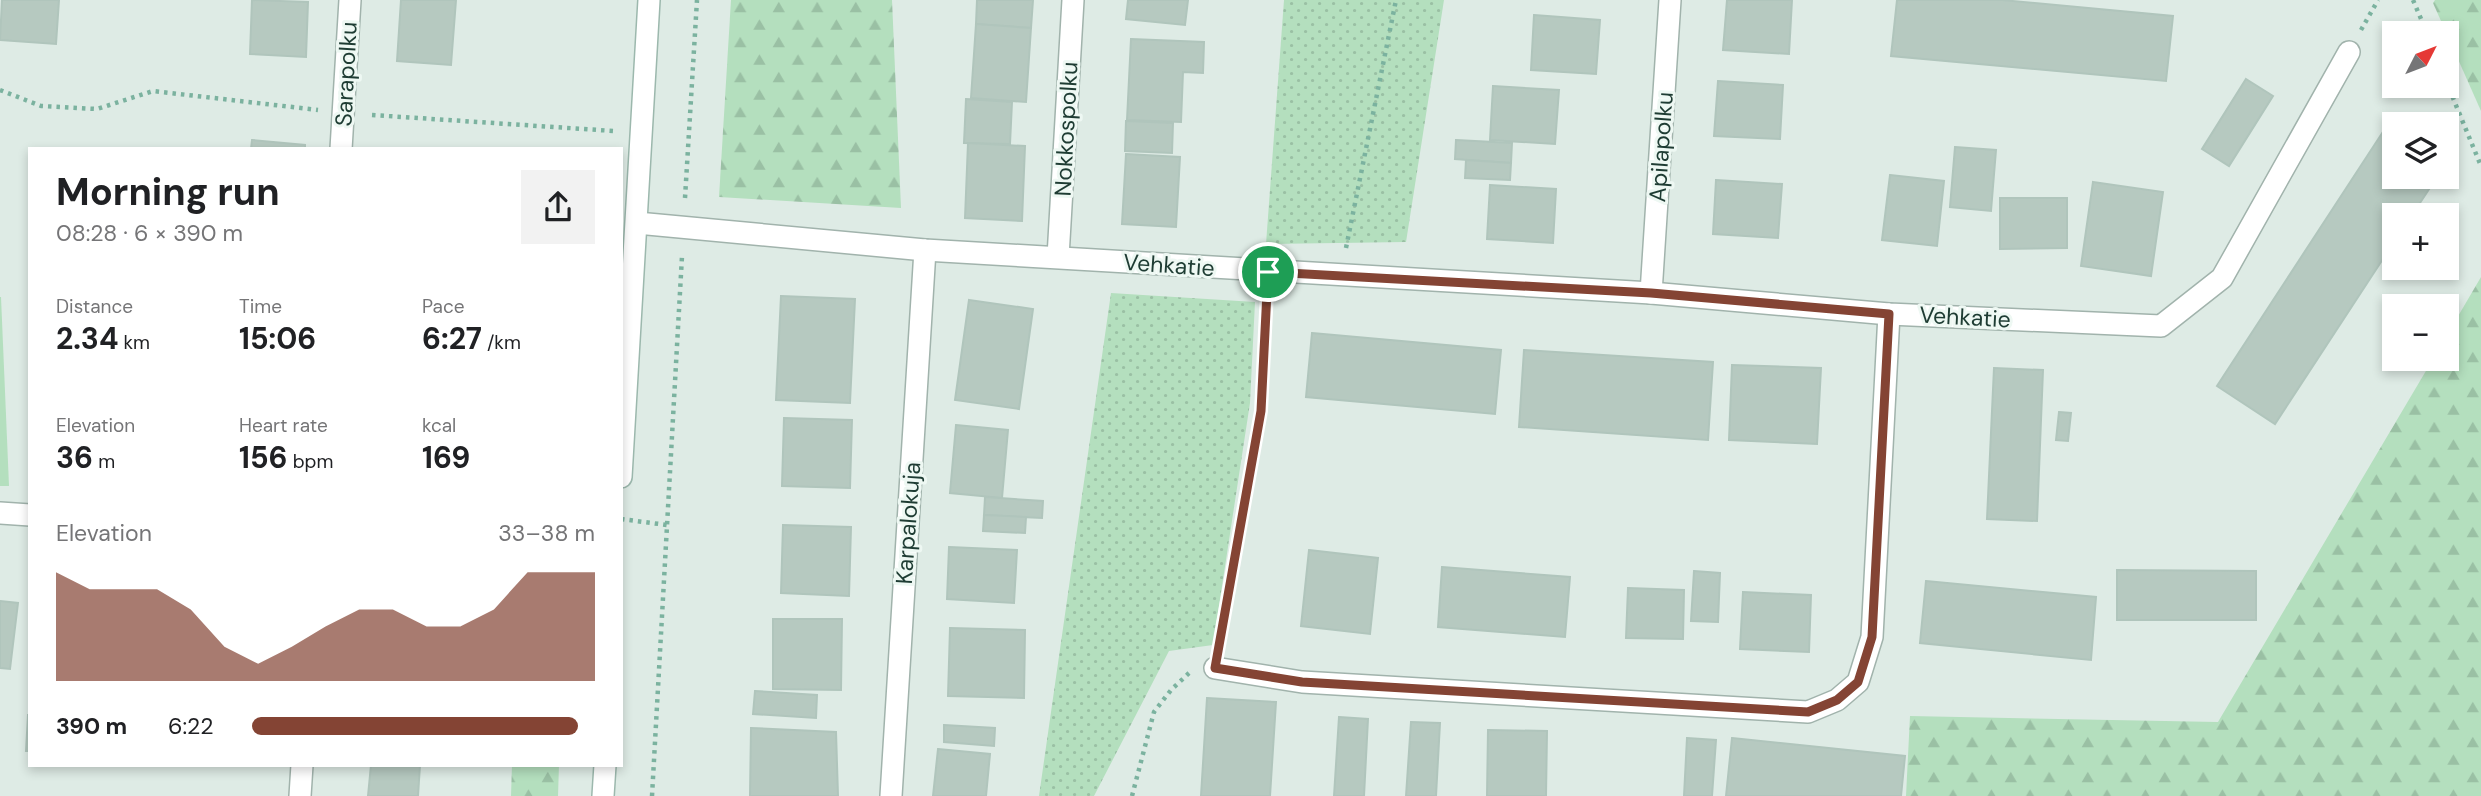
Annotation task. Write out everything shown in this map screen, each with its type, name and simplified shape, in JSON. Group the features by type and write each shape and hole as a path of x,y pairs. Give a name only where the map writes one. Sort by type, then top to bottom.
{"street":[{"name":"Sarapolku","path":"341,147 350,0"},
{"path":"623,445 649,0"},
{"name":"Nokkospolku","path":"1058,257 1073,0"},
{"name":"Apilapolku","path":"1651,293 1670,0"},
{"name":"Vehkatie","path":"637,223 925,250 1651,293 1889,314 2161,327 2222,278 2349,52"},
{"name":"Karpalokuja","path":"891,796 925,250"},
{"path":"1215,668 1302,682 1808,712 1837,700 1858,682 1872,637 1889,314"},
{"path":"0,513 28,515"},
{"path":"300,796 302,767"},
{"path":"603,796 605,767"}],"path":[{"path":"652,796 697,0"},
{"path":"1338,275 1349,239 1396,0"},
{"path":"2413,0 2422,21"},
{"path":"0,90 41,106 97,109 153,91 344,113 640,133"},
{"path":"2453,98 2481,166"},
{"path":"1132,796 1154,712 1171,690 1189,674 1215,668 1261,411 1268,272"},
{"path":"623,519 667,525"}],"green space":[{"path":"731,0 892,0 901,208 719,197"},
{"path":"1284,0 1444,0 1406,242 1266,244"},
{"path":"2435,0 2481,0 2481,111 2459,62 2459,21 2441,21 2433,3"},
{"path":"2481,277 2481,796 1906,796 1910,716 2218,722 2426,371 2459,371 2459,315"},
{"path":"1111,293 1255,302 1250,403 1213,645 1169,651 1094,796 1039,796"},
{"path":"1,297 9,486 0,486"},
{"path":"512,767 559,767 558,796 511,796"}],"building":[{"path":"2,0 59,0 56,44 0,40"},
{"path":"252,0 308,2 306,57 250,54"},
{"path":"401,0 456,0 451,65 397,61"},
{"path":"977,0 1033,0 1031,28 976,24"},
{"path":"1128,0 1188,0 1185,25 1126,19"},
{"path":"1727,0 1792,0 1789,54 1723,50"},
{"path":"1897,0 2002,0 2173,16 2166,81 1891,56"},
{"path":"1534,15 1600,20 1596,74 1531,70"},
{"path":"976,24 1031,28 1026,102 971,98"},
{"path":"1131,39 1204,42 1203,73 1183,72 1181,122 1127,120"},
{"path":"2246,79 2273,96 2229,166 2202,149"},
{"path":"1718,81 1783,85 1780,139 1714,136"},
{"path":"1493,86 1559,90 1555,144 1490,140"},
{"path":"966,99 1012,102 1010,144 964,143"},
{"path":"1126,121 1173,123 1172,153 1125,151"},
{"path":"2382,133 2382,189 2429,189 2420,203 2382,203 2382,260 2275,424 2217,386"},
{"path":"252,140 305,145 305,147 251,147"},
{"path":"1456,140 1512,143 1511,163 1455,159"},
{"path":"968,143 1025,146 1022,221 965,218"},
{"path":"1955,147 1996,150 1991,211 1950,207"},
{"path":"1126,154 1180,157 1176,227 1122,224"},
{"path":"1466,160 1511,163 1510,180 1465,178"},
{"path":"1890,175 1944,181 1937,246 1882,240"},
{"path":"1716,180 1782,184 1778,238 1713,234"},
{"path":"2093,182 2163,192 2151,276 2081,266"},
{"path":"1490,185 1556,189 1553,243 1487,239"},
{"path":"2000,198 2067,198 2067,248 2000,249"},
{"path":"781,296 855,299 850,403 776,400"},
{"path":"969,300 1033,309 1019,409 955,400"},
{"path":"1312,333 1501,350 1495,414 1306,397"},
{"path":"1524,350 1713,362 1708,440 1519,427"},
{"path":"1732,365 1821,368 1817,444 1729,440"},
{"path":"1994,368 2043,370 2037,521 1987,519"},
{"path":"2059,412 2071,413 2068,441 2056,440"},
{"path":"784,418 852,420 850,488 782,486"},
{"path":"956,425 1008,430 1002,498 950,493"},
{"path":"985,497 1043,501 1042,518 984,515"},
{"path":"984,515 1026,517 1025,533 983,531"},
{"path":"783,525 851,527 849,596 781,593"},
{"path":"949,547 1017,550 1014,603 947,599"},
{"path":"1309,550 1378,558 1370,634 1301,626"},
{"path":"1442,567 1570,577 1565,637 1438,627"},
{"path":"2117,570 2256,571 2256,620 2117,620"},
{"path":"1694,571 1720,573 1718,622 1691,621"},
{"path":"1926,581 2096,597 2091,660 1920,643"},
{"path":"1628,588 1684,590 1683,639 1626,638"},
{"path":"1743,592 1811,595 1809,652 1740,649"},
{"path":"0,601 18,603 10,669 0,668"},
{"path":"773,619 842,619 841,690 773,689"},
{"path":"950,628 1025,630 1024,698 948,696"},
{"path":"755,691 817,695 816,718 753,714"},
{"path":"1207,698 1276,702 1270,796 1201,796"},
{"path":"28,715 28,751 26,751"},
{"path":"1339,717 1368,719 1364,796 1334,796"},
{"path":"1411,722 1440,723 1436,796 1406,796"},
{"path":"944,725 995,728 994,746 944,742"},
{"path":"751,728 836,732 838,796 750,796"},
{"path":"1488,730 1547,731 1546,796 1487,796"},
{"path":"1687,738 1716,740 1712,796 1684,796"},
{"path":"1732,738 1905,756 1901,796 1726,796"},
{"path":"938,749 990,754 986,796 933,796"},
{"path":"371,767 420,767 418,796 368,796"}],"route":[{"path":"1268,272 1651,293 1889,314 1872,637 1858,682 1837,700 1808,712 1302,682 1215,668 1261,411 1268,272"}]}
